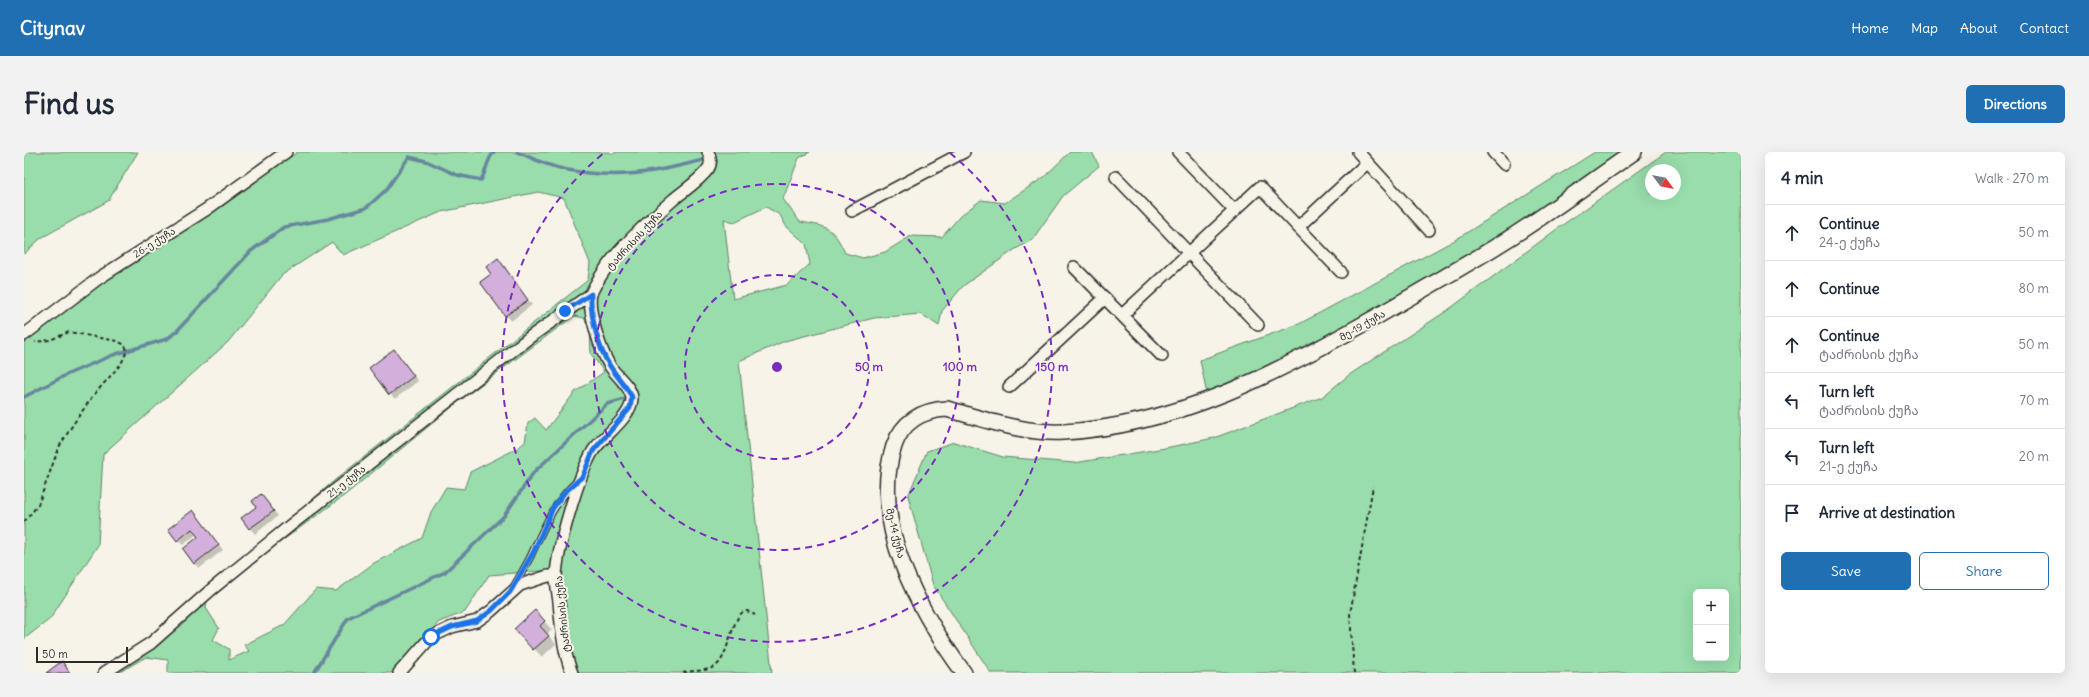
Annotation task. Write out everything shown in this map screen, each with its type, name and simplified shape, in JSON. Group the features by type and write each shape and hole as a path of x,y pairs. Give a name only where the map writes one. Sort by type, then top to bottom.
{"street":[{"name":"26-ე ქუჩა","path":"26,339 99,278 207,208 286,152"},
{"name":"ტაძრისის ქუჩა","path":"572,673 567,660 556,576 566,530 576,492 593,451 630,408 632,397 624,383 610,366 602,348 590,311 591,294 608,265 654,216 700,178 708,168 711,160 708,152"},
{"path":"852,211 964,152"},
{"path":"1178,152 1235,210"},
{"path":"1358,152 1429,230"},
{"path":"1493,152 1504,164"},
{"name":"მე-19 ქუჩა","path":"1062,432 1142,421 1208,401 1309,355 1508,238 1634,152"},
{"path":"1298,227 1368,162"},
{"path":"1116,177 1258,325"},
{"path":"1122,315 1260,187 1341,272"},
{"path":"1074,267 1162,356"},
{"name":"21-ე ქუჩა","path":"104,673 151,643 212,589 292,524 530,337 591,294"},
{"path":"1009,387 1105,298"},
{"name":"მე-14 ქუჩა","path":"964,673 943,645 922,608 898,549 889,516 887,483 890,458 897,439 907,424 919,414 934,409 947,409 1018,428 1062,432"},
{"path":"400,673 431,637 452,627 477,621 491,611 510,592 520,585 556,576"}],"lane":[{"path":"510,592 533,553 553,508 564,493 583,476"}],"path":[{"path":"24,522 38,505 59,447 92,397 121,364 127,351 125,345 117,341 69,332 50,340 26,339"},
{"path":"1354,673 1350,614 1373,486"},
{"path":"683,673 696,670 708,671 718,664 725,655 737,618 742,612 747,611 755,615"}],"green space":[{"path":"24,152 138,152 108,201 41,238 24,254"},
{"path":"298,152 610,152 612,154 617,152 810,152 799,158 783,199 800,222 823,227 833,233 845,253 863,258 885,252 911,236 942,237 960,216 981,200 1005,203 1044,177 1070,152 1092,152 1099,166 1063,196 1032,240 1014,250 963,286 942,311 939,326 921,314 874,318 785,341 739,361 772,673 567,673 563,662 558,636 553,570 489,575 465,612 439,622 391,673 168,673 168,660 146,657 118,673 98,673 151,638 335,480 588,280 590,263 564,198 538,192 441,212 343,255 332,242 282,275 228,342 103,454 98,545 50,619 24,639 24,341 179,226","holes":["766,207 780,215 786,226 806,244 810,264 787,285 733,299 724,219 734,222","574,316 584,318 590,329 591,354 604,372 575,392 546,430 535,418 528,423 525,442 518,448 470,472 464,489 446,487 431,512 422,538 374,563 336,591 316,589 284,625 244,645 249,651 229,660 229,649 213,640 219,628 206,608 207,600 257,559 345,495 463,398"]},
{"path":"1595,152 1625,152 1527,221 1302,352 1207,395 1200,360 1299,324 1455,240"},
{"path":"1666,152 1741,152 1741,673 991,673 933,585 908,496 927,451 954,442 1003,457 1074,463 1165,448 1214,438 1322,397 1349,375 1448,310 1561,226 1645,167 1645,200 1681,200 1681,164 1649,164"}],"building":[{"path":"498,258 528,300 505,316 480,282 491,274 486,267"},
{"path":"394,349 414,376 389,395 369,368"},
{"path":"261,494 274,511 249,529 241,518 256,507 252,501"},
{"path":"193,510 219,545 194,564 183,549 198,537 192,529 177,541 168,529"},
{"path":"535,610 545,621 540,626 549,636 533,650 514,629"},
{"path":"62,661 70,673 46,673"}],"waterway":[{"path":"24,397 68,374 113,355 167,339 176,332 251,251 284,227 328,219 366,208 386,190 409,157 426,161 457,175 481,180 494,152"},
{"path":"517,152 557,168 600,174 634,174 703,160"},
{"path":"314,673 348,618 445,572 504,516 534,472 607,404 625,399"}],"route":[{"path":"431,637 452,627 477,621 491,611 510,592 533,553 553,508 564,493 583,476 593,451 630,408 632,397 624,383 610,366 602,348 590,311 591,294 565,311"}]}
